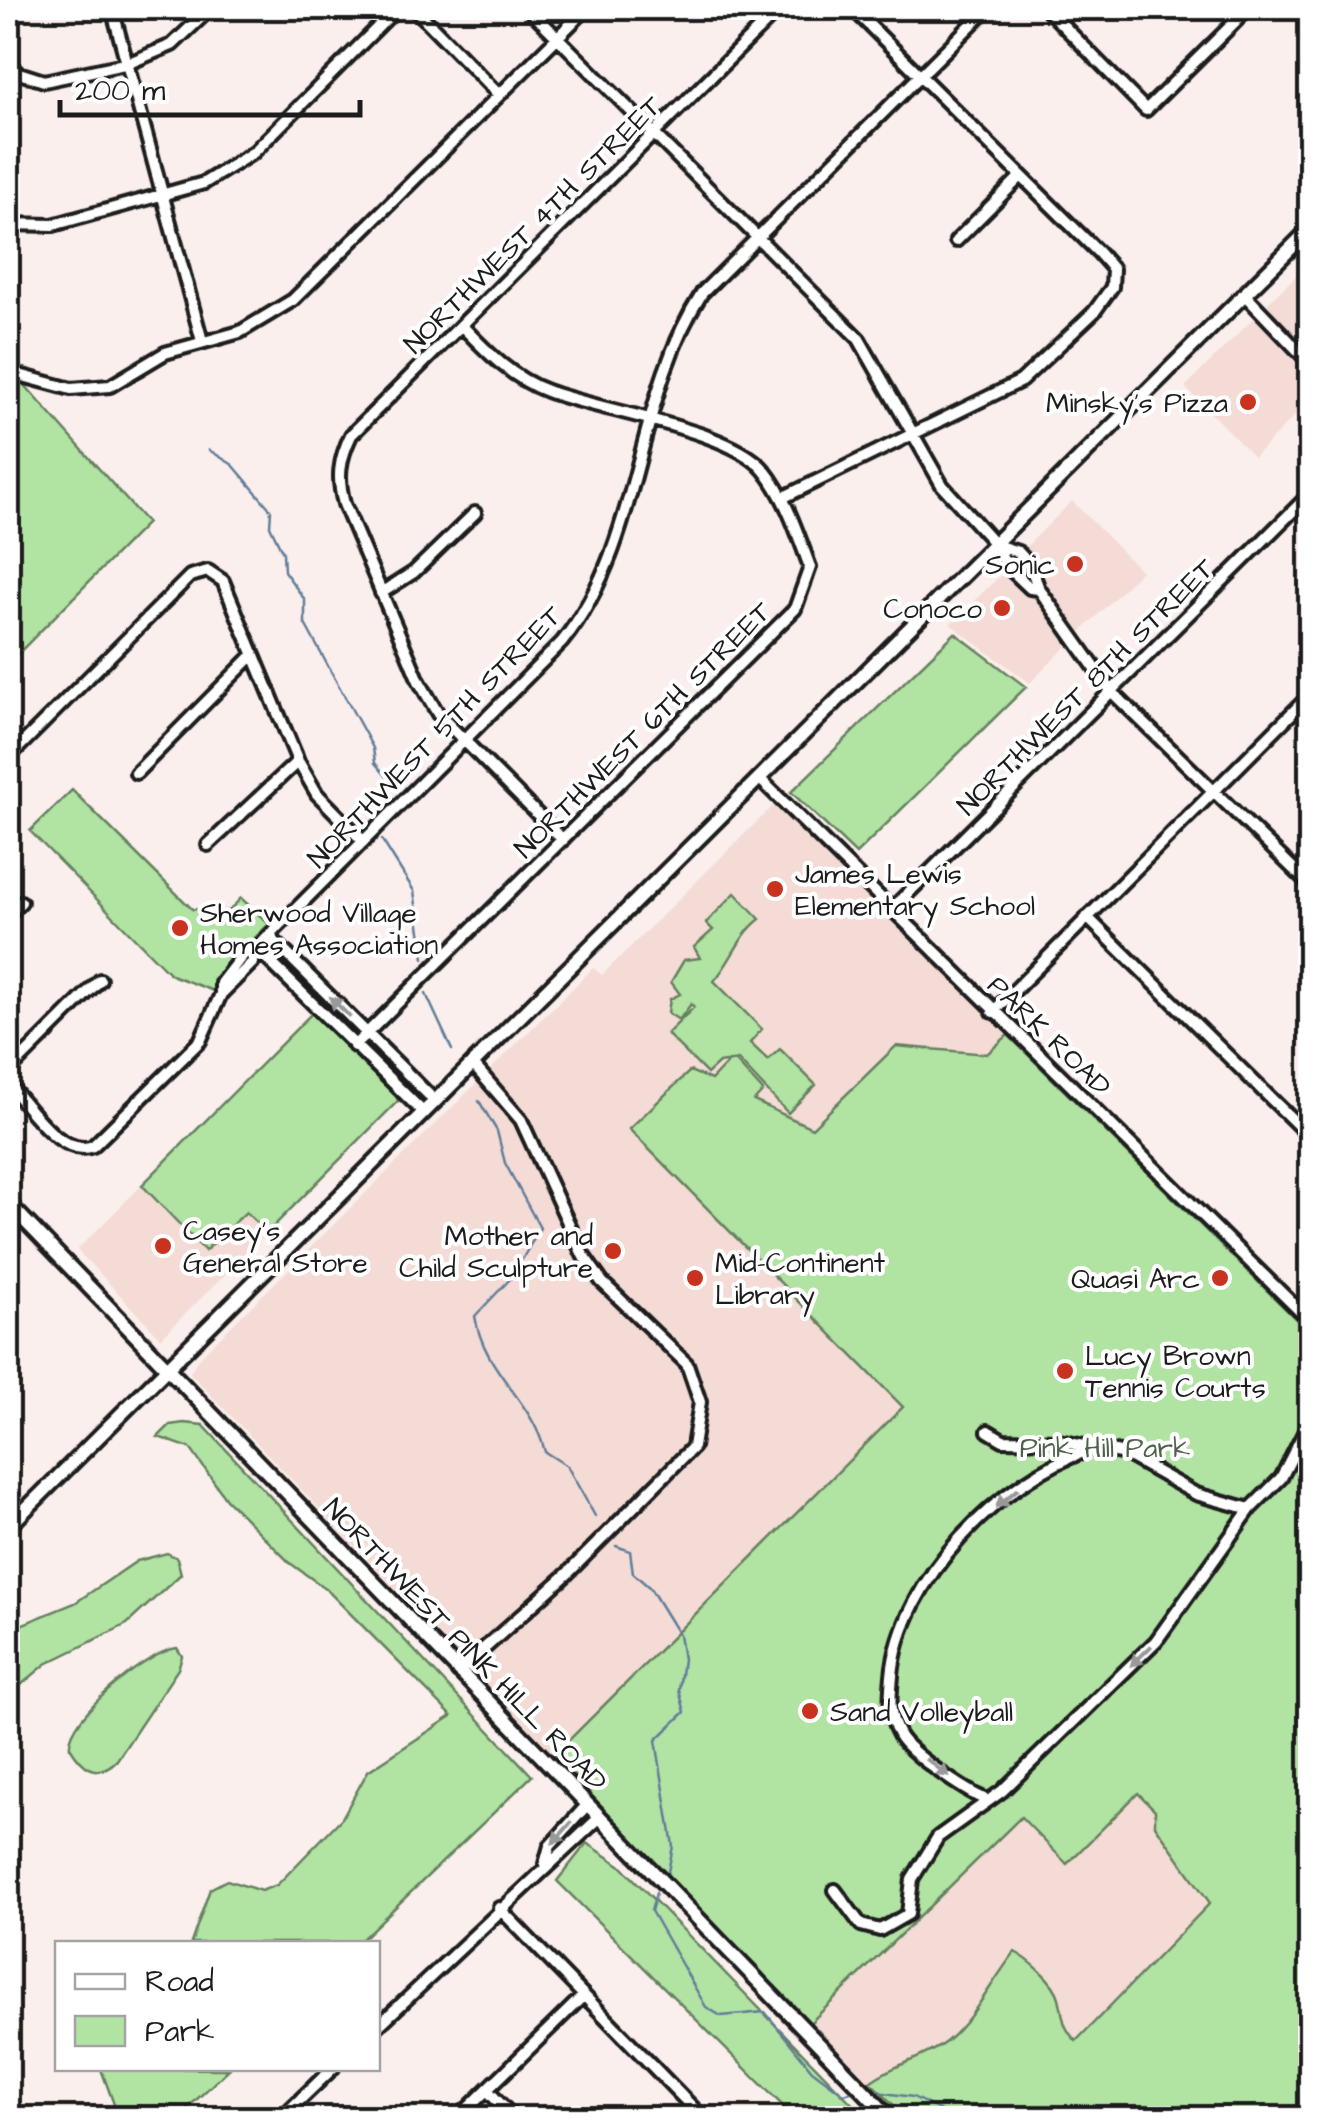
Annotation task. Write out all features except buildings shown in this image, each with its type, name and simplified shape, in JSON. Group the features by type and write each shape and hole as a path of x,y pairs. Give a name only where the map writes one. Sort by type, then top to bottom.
{"main road":[{"path":"8,1527 1310,230"},
{"name":"NORTHWEST PINK HILL ROAD","path":"8,1202 890,2118"}],"street":[{"path":"112,8 202,341"},
{"path":"8,62 20,73 44,81 128,63 172,45 211,8"},
{"path":"8,224 53,225 204,183 254,152 397,8"},
{"path":"414,8 498,94"},
{"path":"528,8 859,339 942,485 996,545 1018,552 1112,692 1310,885"},
{"path":"8,372 71,390 110,386 166,353 240,332 292,300 587,8"},
{"name":"NORTHWEST 4TH STREET","path":"381,593 338,484 340,458 351,436 780,8"},
{"path":"782,498 1020,381 1094,312 1112,287 1112,270 852,8"},
{"name":"NORTHWEST 5TH STREET","path":"8,1084 66,1146 84,1150 93,1146 200,1041 229,968 244,953 255,951 562,642 590,608 609,568 674,339 702,292 988,8"},
{"path":"1046,8 1146,110 1244,9"},
{"path":"956,241 1020,177"},
{"path":"1245,295 1310,364"},
{"name":"NORTHWEST 6TH STREET","path":"354,1046 795,609 810,567 782,498 763,468 736,448 546,391 520,378 462,326"},
{"name":"NORTHWEST 8TH STREET","path":"891,910 1310,494"},
{"path":"475,513 414,572 381,593 419,681 438,714 562,840"},
{"path":"8,758 190,576 208,572 223,581 298,761 316,794 364,841"},
{"path":"136,773 252,655"},
{"path":"993,1012 1309,699"},
{"path":"208,845 298,761"},
{"name":"PARK ROAD","path":"760,779 1310,1321"},
{"path":"8,915 21,902"},
{"path":"1087,916 1309,1133"},
{"path":"269,936 434,1100"},
{"path":"255,951 422,1112"},
{"path":"8,1072 100,980"},
{"path":"458,1672 566,1574 693,1447 700,1402 687,1364 602,1282 583,1255 521,1120 472,1063"},
{"path":"835,1890 861,1926 880,1930 908,1914 912,1880 922,1857 938,1837 984,1800 1002,1791 1156,1641 1250,1509 1282,1478 1310,1421"},
{"path":"988,1431 1003,1440 1059,1441 1124,1454 1196,1494 1250,1509"},
{"path":"984,1800 900,1738 889,1710 892,1664 904,1622 926,1580 963,1537 1010,1494 1060,1459 1090,1449"},
{"path":"545,1864 550,1846 587,1805"},
{"path":"380,2024 545,1864 556,1860 599,1818"},
{"path":"500,1908 704,2118"},
{"path":"458,2118 583,1996"},
{"path":"281,2118 330,2071"},
{"path":"486,2090 514,2118"}],"shaded area":[{"path":"1310,262 1310,353 1271,313 1268,303"},
{"path":"1253,319 1262,321 1310,371 1310,400 1254,457 1185,387"},
{"path":"1072,501 1141,571 1081,632 1022,551"},
{"path":"1006,570 1043,603 1071,642 1030,683 950,624"},
{"path":"776,803 1008,1035 988,1054 896,1046 813,1128 690,1071 630,1129 904,1407 554,1755 190,1373 197,1360 593,968 602,975"},
{"path":"142,1185 205,1250 246,1212 267,1233 161,1338 77,1250"},
{"path":"1138,1793 1229,1884 1000,2118 901,2118 807,2026 1021,1817"}],"green space":[{"path":"8,376 23,383 147,523 8,664"},
{"path":"955,633 1026,687 856,854 791,792"},
{"path":"72,790 192,909 229,911 241,898 269,924 223,969 213,991 171,975 30,831"},
{"path":"735,893 760,919 714,981 762,1029 750,1043 768,1060 780,1049 816,1085 788,1113 738,1060 719,1063 707,1074 667,1034 694,1007 691,1004 679,1020 668,1013 670,999 680,994 671,982 684,960 700,958 694,947 713,930 706,923"},
{"path":"313,1012 395,1093 398,1101 267,1233 246,1212 205,1251 142,1185"},
{"name":"Pink Hill Park","path":"1008,1035 1310,1333 1310,2118 907,2118 870,2082 947,2041 975,2010 1015,1952 1053,1985 1065,2025 1076,2041 1210,1903 1155,1825 1155,1810 1138,1793 1067,1864 1021,1817 807,2026 554,1755 903,1407 629,1129 690,1071 711,1080 729,1061 736,1062 763,1091 754,1101 812,1128 896,1046 987,1054"},
{"path":"170,1425 203,1425 532,1776 360,1941 192,1941 210,1889 227,1880 261,1891 277,1885 342,1818 368,1771 452,1716 326,1589 290,1563 226,1499 190,1448 158,1437"},
{"path":"167,1553 177,1558 181,1574 127,1624 46,1664 15,1690 8,1687 8,1630 75,1603 137,1561"},
{"path":"177,1648 182,1656 178,1669 117,1760 103,1769 85,1766 70,1747 81,1720 129,1673"},
{"path":"587,1843 620,1865 865,2117 795,2118 557,1881"},
{"path":"102,2071 227,2071 177,2118 119,2118"}],"waterway":[{"path":"209,450 233,465 271,510 270,526 283,553 284,571 305,600 305,624 373,748 375,763 393,784"},
{"path":"382,840 414,891 424,958"},
{"path":"426,994 452,1050"},
{"path":"479,1101 497,1131 505,1163 540,1228 512,1277 475,1316 480,1336 530,1416 545,1452 567,1466 595,1516"},
{"path":"616,1546 630,1551 633,1573 650,1588 679,1635 683,1659 679,1690 685,1712 656,1740 673,1846 668,1872"},
{"path":"656,1893 651,1911 706,2007 721,2016 765,2012 812,2070 844,2094 851,2092"},
{"path":"870,2091 913,2097 955,2118"}],"place":[{"name":"Minsky's Pizza","path":"1248,402"},
{"name":"Sonic","path":"1075,564"},
{"name":"Conoco","path":"1002,608"},
{"name":"James Lewis Elementary School","path":"775,889"},
{"name":"Sherwood Village Homes Association","path":"180,928"},
{"name":"Casey's General Store","path":"163,1246"},
{"name":"Mother and Child Sculpture","path":"613,1251"},
{"name":"Mid-Continent Library","path":"695,1278"},
{"name":"Quasi Arc","path":"1220,1278"},
{"name":"Lucy Brown Tennis Courts","path":"1065,1371"},
{"name":"Sand Volleyball","path":"810,1711"}]}
